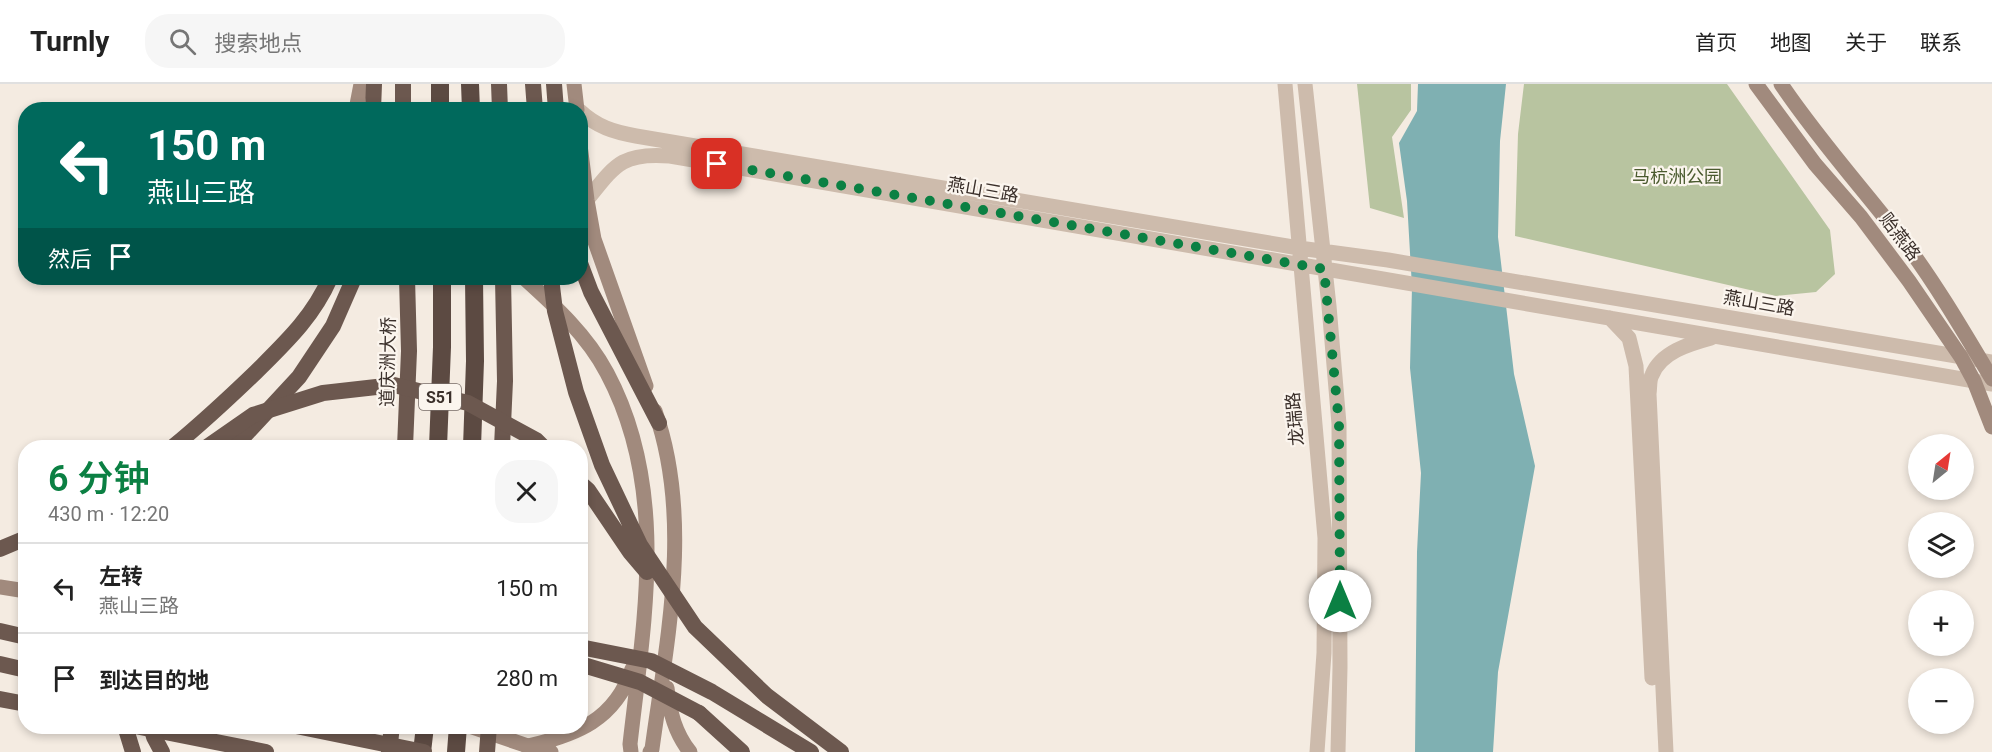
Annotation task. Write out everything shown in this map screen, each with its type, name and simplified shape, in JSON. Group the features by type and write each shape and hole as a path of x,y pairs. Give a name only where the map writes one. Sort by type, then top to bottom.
{"highway":[{"path":"373,102 374,84"},
{"path":"403,84 403,102"},
{"path":"440,84 440,102"},
{"path":"470,84 471,102"},
{"path":"499,84 500,102"},
{"path":"533,84 534,102"},
{"path":"554,84 555,102"},
{"path":"588,284 659,423"},
{"path":"182,440 212,415 300,328 327,285"},
{"path":"240,440 298,377 333,326 351,285"},
{"name":"道庆洲大桥","path":"405,440 409,351 407,285"},
{"name":"S51","path":"438,440 442,285"},
{"name":"S51","path":"472,440 475,361 474,285"},
{"path":"502,440 505,381 503,285"},
{"path":"551,285 555,311 576,392 602,465 640,545 695,627"},
{"path":"217,440 253,415 323,393 394,385 468,403 536,440"},
{"path":"588,490 630,552 695,627 767,696 841,752"},
{"path":"0,549 18,541"},
{"path":"0,631 18,635"},
{"path":"588,648 651,661 712,692 811,752"},
{"path":"0,664 18,668"},
{"path":"588,666 640,682 699,713 742,752"},
{"path":"0,699 18,702"},
{"path":"127,734 133,752"},
{"path":"153,734 162,752"},
{"path":"176,734 266,752"},
{"path":"335,734 423,752 424,734"},
{"path":"389,752 391,734"},
{"path":"456,752 457,734"},
{"path":"487,752 488,734"}],"main road":[{"path":"358,102 361,84"},
{"path":"574,84 577,102"},
{"name":"贻燕路","path":"1756,84 1815,164 1861,218 1909,281 1974,381 1992,427"},
{"name":"贻燕路","path":"1781,84 1828,149 1931,279 1987,362 1992,379"},
{"path":"588,206 594,239 659,423 673,481 675,556 666,648 650,752"},
{"path":"532,285 571,321 607,373 629,426 643,483 648,550 631,752"},
{"path":"0,587 18,590"},
{"path":"644,618 669,621"},
{"path":"588,726 610,708 627,684 642,640"},
{"path":"666,648 669,710 678,737 690,752"},
{"path":"490,734 528,749 551,752"},
{"path":"528,749 571,734"}],"street":[{"name":"龙瑞路","path":"1285,84 1325,538 1324,653 1317,752"},
{"path":"1305,84 1339,424 1338,752"},
{"name":"燕山三路","path":"588,118 593,123 619,133 1987,362"},
{"name":"燕山三路","path":"588,199 609,172 622,162 634,156 661,155 1610,318"},
{"path":"1610,318 1992,384"},
{"path":"1610,318 1629,338 1635,366 1656,752"},
{"path":"1666,752 1649,394 1652,375 1663,359 1689,344 1717,336"}],"green space":[{"path":"1357,84 1411,84 1411,110 1392,137 1404,218 1370,208"},
{"name":"马杭洲公园","path":"1524,84 1727,84 1830,230 1835,274 1816,292 1776,296 1515,236 1518,134"}],"water":[{"path":"1418,84 1506,84 1500,141 1498,237 1514,374 1535,466 1498,672 1493,752 1415,752 1417,552 1421,473 1410,368 1412,287 1407,201 1399,143 1417,111"}],"route":[{"path":"717,164 1324,269 1339,424 1340,601"}]}
